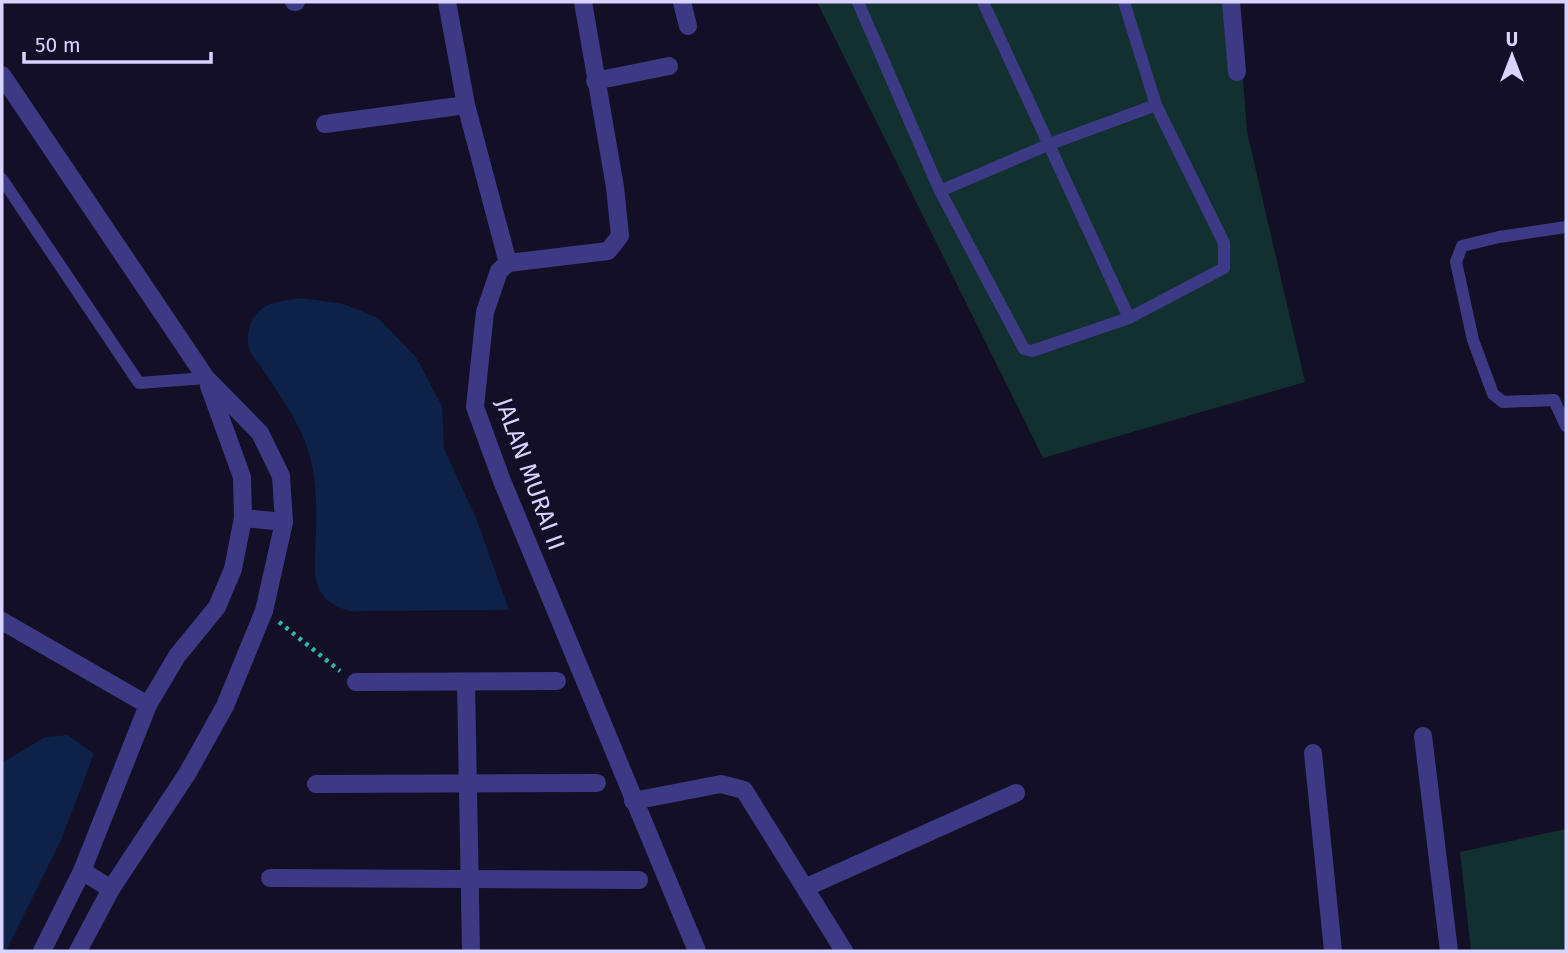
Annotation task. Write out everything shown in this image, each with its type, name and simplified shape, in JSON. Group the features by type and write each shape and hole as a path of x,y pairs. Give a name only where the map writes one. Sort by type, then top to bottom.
{"street":[{"path":"447,2 466,105 508,263 608,251 618,242 620,236 615,187 583,2"},
{"path":"682,2 688,26"},
{"path":"1231,2 1237,72"},
{"path":"595,81 668,66"},
{"path":"2,75 206,378 260,433 281,476 284,522 264,611 225,706 187,774 111,889 78,951"},
{"path":"325,124 466,105"},
{"name":"JALAN MURAI II","path":"508,263 499,271 485,312 475,407 502,481 633,801 698,951"},
{"path":"42,951 82,871 148,705 177,656 217,607 233,569 243,519 242,477 206,378"},
{"path":"243,519 284,522"},
{"path":"2,621 148,705"},
{"path":"356,682 557,681"},
{"path":"466,682 471,951"},
{"path":"1423,736 1449,951"},
{"path":"1313,753 1333,951"},
{"path":"316,784 597,783"},
{"path":"633,801 721,784 744,790 807,887 844,951"},
{"path":"807,887 1016,793"},
{"path":"82,871 111,889"},
{"path":"270,877 639,880"}],"lane":[{"path":"858,2 940,191 1024,349 1031,351 1129,318 1223,270 1224,243 1156,105 1124,2"},
{"path":"983,2 1129,318"},
{"path":"940,191 1050,144 1156,105"},
{"path":"2,179 139,383 206,378"},
{"path":"1566,227 1499,237 1462,246 1456,262 1473,340 1493,394 1503,402 1554,400 1566,426"}],"path":[{"path":"264,611 356,682"}],"green space":[{"path":"817,2 1237,2 1247,132 1305,382 1043,458"},
{"path":"1566,829 1566,951 1471,951 1460,852"}],"water":[{"path":"301,298 344,304 378,318 416,357 442,406 444,449 476,518 509,610 350,611 336,606 319,589 315,568 315,487 307,448 290,411 254,358 248,342 250,325 260,310 268,305"},
{"path":"68,735 94,754 61,840 6,951 2,951 2,763 45,737"}]}
